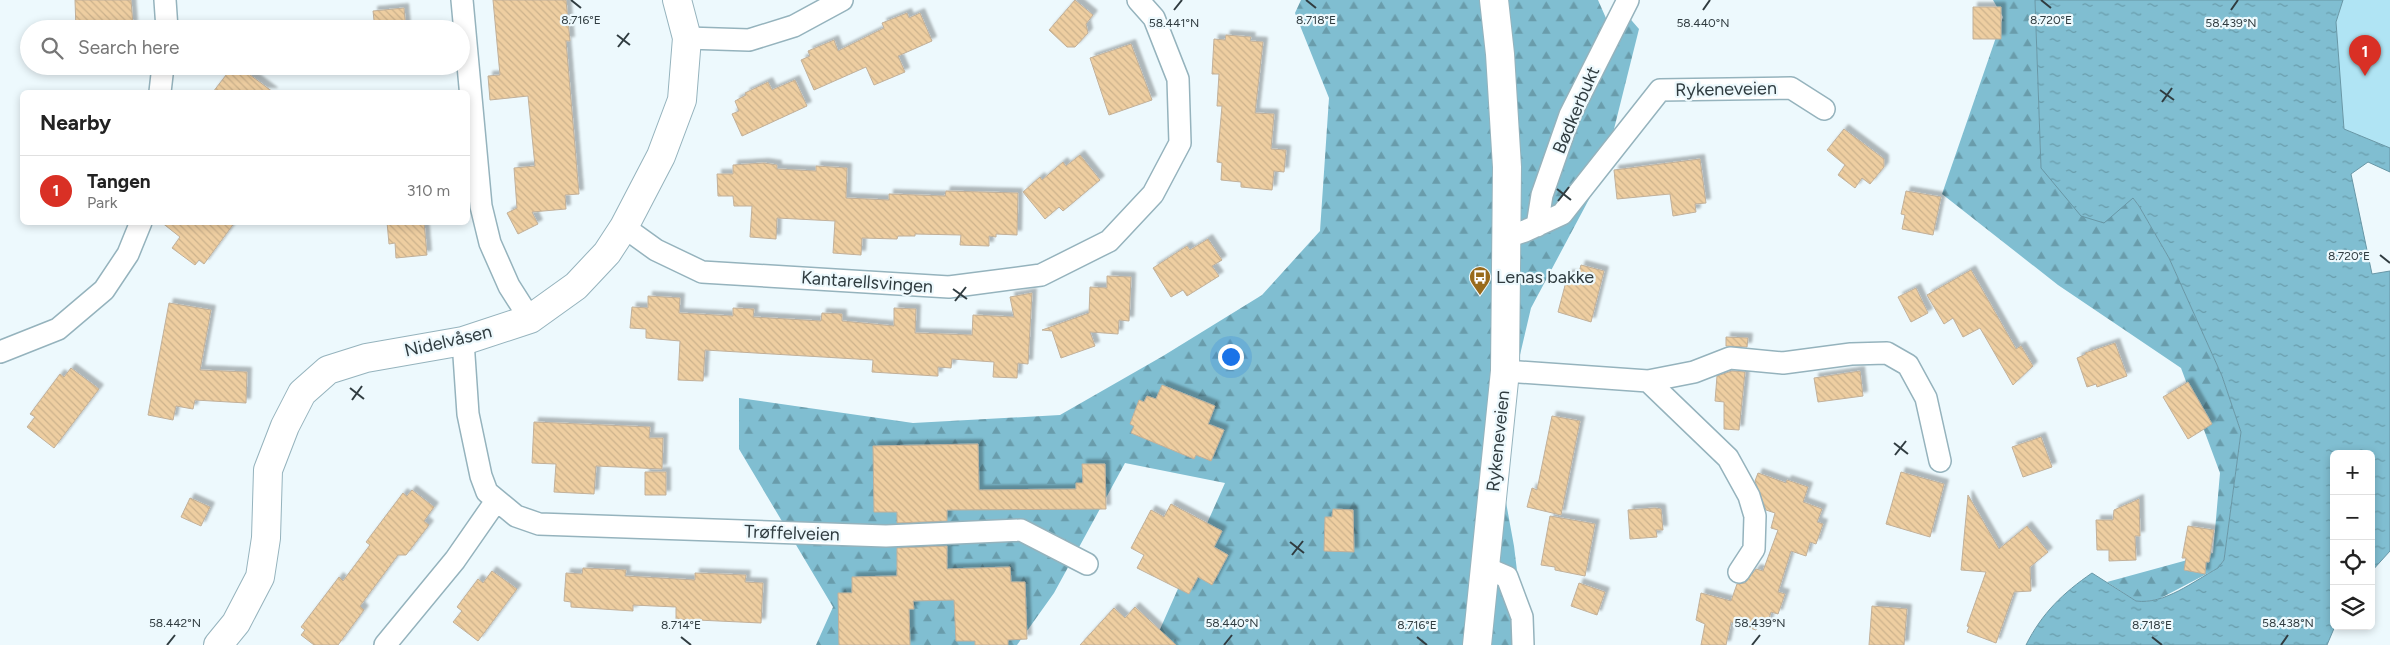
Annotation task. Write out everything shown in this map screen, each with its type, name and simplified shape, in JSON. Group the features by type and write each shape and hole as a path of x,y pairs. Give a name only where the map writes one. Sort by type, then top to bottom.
{"street":[{"path":"165,0 166,20"},
{"path":"462,0 464,20"},
{"name":"Nidelvåsen","path":"218,645 236,623 260,577 266,538 268,470 285,426 302,394 328,370 366,358 463,342 530,319 576,286 607,253 624,227 661,156 682,100 687,38 677,0"},
{"path":"687,38 749,40 794,26 842,0"},
{"name":"Kantarellsvingen","path":"624,227 656,250 702,272 949,287 1041,275 1109,241 1153,194 1180,143 1178,79 1154,18 1138,0"},
{"name":"Rykeneveien","path":"1477,645 1505,370 1507,167 1500,54 1494,0"},
{"name":"Bødkerbukt","path":"1537,226 1542,195 1570,115 1628,0"},
{"path":"160,90 162,75"},
{"path":"469,75 481,206 490,243 510,286 530,319"},
{"name":"Rykeneveien","path":"1507,237 1562,214 1660,90 1792,88 1824,109"},
{"path":"0,352 58,329 104,290 128,254 140,225"},
{"name":"Trøffelveien","path":"463,342 468,414 481,476 487,492 516,516 539,524 886,536 1021,530 1087,564"},
{"path":"1505,370 1648,381 1694,372 1730,358 1783,363 1851,354 1887,353 1908,365 1926,398 1940,461"},
{"path":"1648,381 1728,458 1750,496 1756,516 1754,549 1739,572"},
{"path":"385,645 455,560 496,501"},
{"path":"1486,568 1507,577 1522,617 1523,645"}],"green space":[{"path":"1301,0 1598,0 1609,25 1626,14 1639,29 1603,173 1531,308 1497,453 1514,546 1526,645 1153,645 1225,483 1125,463 1054,593 1017,645 816,645 833,607 739,449 739,398 913,423 1060,415 1163,356 1262,295 1320,231 1329,98 1295,13"},
{"path":"1993,0 2035,0 2041,168 2133,198 2169,258 2222,376 2241,432 2224,560 2218,568 2159,599 2143,602 2136,601 2107,582 2213,553 2220,473 2181,368 2058,285 1942,194 2003,17"}],"shaded area":[{"path":"2343,0 2390,0 2390,148 2344,129 2336,22"}],"water":[{"path":"2035,0 2343,0 2336,22 2344,129 2390,148 2390,172 2368,162 2351,174 2372,274 2390,271 2390,551 2375,568 2375,450 2330,450 2330,630 2333,630 2327,645 2026,645 2039,623 2054,604 2092,573 2136,601 2147,601 2168,596 2218,568 2224,560 2241,432 2222,376 2169,258 2133,198 2104,223 2081,216 2041,168"}],"building":[{"path":"75,0 131,0 133,20 76,20"},
{"path":"493,0 566,0 570,41 566,41 579,194 565,195 566,209 532,212 538,224 518,234 507,213 517,208 514,168 535,166 528,96 490,100 488,76 500,75"},
{"path":"1075,0 1093,15 1086,24 1088,33 1075,47 1067,47 1049,30"},
{"path":"1973,7 2001,7 2001,39 1973,39"},
{"path":"404,8 405,20 374,20 373,11"},
{"path":"907,13 909,18 920,13 932,41 898,56 905,72 874,85 866,67 814,90 801,60 810,56 808,51 834,40 838,51 884,28 882,23"},
{"path":"1226,35 1251,37 1250,41 1263,42 1255,113 1274,114 1271,149 1286,150 1284,172 1274,171 1272,190 1241,187 1241,182 1221,180 1222,163 1217,162 1222,106 1217,106 1219,74 1212,74 1214,39 1225,40"},
{"path":"1131,44 1152,100 1109,115 1090,58"},
{"path":"226,75 250,75 270,90 215,90"},
{"path":"795,80 807,106 742,136 732,114 739,111 735,101 746,95 745,93 768,82 772,90"},
{"path":"1844,129 1884,159 1884,167 1870,184 1862,178 1855,188 1838,175 1845,165 1827,150"},
{"path":"1080,155 1100,180 1063,211 1059,207 1045,219 1023,192 1040,177 1042,180 1063,162 1066,166"},
{"path":"1700,159 1706,203 1695,204 1696,212 1673,216 1670,194 1617,199 1614,170"},
{"path":"764,163 777,165 777,169 816,171 816,166 847,168 846,198 889,200 889,194 945,196 946,191 1018,193 1017,235 996,234 996,237 989,236 989,246 960,245 961,235 915,234 915,236 898,236 897,239 862,238 861,255 833,253 835,221 777,218 776,239 750,237 752,206 734,206 733,196 718,196 717,174 733,174 733,165"},
{"path":"1906,191 1941,197 1933,235 1902,229 1905,215 1901,214"},
{"path":"165,225 233,225 204,264 199,260 195,265 172,248 180,237"},
{"path":"387,225 424,225 427,255 396,258 395,243 389,244"},
{"path":"1208,239 1222,260 1212,266 1219,276 1187,296 1183,290 1171,297 1153,268 1187,246 1190,250"},
{"path":"1581,265 1604,271 1591,322 1558,312 1568,274 1578,276"},
{"path":"1971,270 2016,349 2021,346 2033,366 2013,385 1980,328 1963,337 1953,318 1944,324 1927,295"},
{"path":"1107,276 1131,277 1129,321 1119,320 1118,334 1090,332 1095,346 1061,358 1052,331 1042,330 1089,313 1090,287 1107,288"},
{"path":"1916,288 1928,313 1911,322 1898,297"},
{"path":"1032,293 1028,364 1018,363 1017,378 993,377 994,362 952,359 951,368 938,367 938,376 936,376 872,372 873,360 705,350 703,381 678,380 680,341 646,338 646,329 630,328 632,307 648,308 648,296 680,298 679,313 733,316 733,308 754,309 753,317 821,321 822,313 842,314 842,321 894,326 894,308 916,309 915,333 972,335 973,315 1014,317 1010,297"},
{"path":"169,303 211,310 200,370 247,372 246,403 195,400 193,409 176,406 173,420 148,415"},
{"path":"1726,337 1748,338 1747,347 1726,346"},
{"path":"2115,343 2127,376 2097,387 2096,384 2087,387 2077,358 2085,353"},
{"path":"71,368 99,389 54,448 27,427 35,417 30,414 60,374 64,377"},
{"path":"1732,371 1745,372 1739,430 1724,429 1724,402 1715,401 1717,376"},
{"path":"1860,371 1863,396 1818,402 1814,378"},
{"path":"2188,382 2212,424 2188,439 2163,397"},
{"path":"1162,385 1215,406 1208,424 1224,430 1211,461 1196,455 1194,459 1131,433 1134,426 1130,424 1139,400 1144,402 1147,396 1156,399"},
{"path":"1552,416 1580,421 1561,515 1527,507 1532,488 1537,490"},
{"path":"534,422 650,427 649,438 663,438 662,469 596,466 594,494 554,492 556,464 532,463"},
{"path":"2041,437 2052,467 2023,477 2012,447"},
{"path":"978,444 979,490 1076,489 1076,483 1083,483 1082,464 1105,464 1106,509 947,510 947,521 897,523 897,512 874,512 873,446"},
{"path":"645,472 666,472 666,495 645,495"},
{"path":"1901,472 1944,484 1930,537 1886,524"},
{"path":"1758,473 1786,483 1787,480 1808,487 1803,502 1822,509 1817,522 1823,524 1816,544 1810,542 1806,556 1791,551 1778,592 1785,594 1778,614 1771,612 1767,626 1758,623 1756,630 1731,622 1726,645 1701,645 1705,624 1696,620 1701,593 1731,601 1737,584 1745,583 1756,569 1763,571 1778,530 1771,528 1775,513 1766,510 1755,481"},
{"path":"412,490 434,507 424,521 429,525 406,555 398,555 360,606 364,610 338,645 314,645 301,635 305,630 301,627 339,577 343,581 370,545 366,542 403,493 407,496"},
{"path":"1968,495 1999,549 2027,526 2048,552 2030,567 2031,591 2014,592 1996,643 1967,632 1969,627 1967,626 1986,572 1961,570"},
{"path":"190,498 210,507 201,526 181,517"},
{"path":"2139,499 2140,536 2135,536 2136,560 2109,561 2109,550 2097,550 2096,520 2113,520 2114,510"},
{"path":"1171,504 1222,531 1214,547 1228,555 1212,585 1198,577 1189,594 1137,568 1144,555 1131,548 1151,510 1164,517"},
{"path":"1333,509 1353,510 1354,552 1324,551 1325,517 1332,517"},
{"path":"1661,509 1663,530 1656,530 1657,537 1630,539 1628,510"},
{"path":"1550,516 1595,524 1585,576 1541,565"},
{"path":"2188,526 2214,530 2209,562 2206,562 2205,574 2184,570 2186,558 2182,558"},
{"path":"947,546 947,569 1010,567 1011,582 1025,582 1027,639 1008,640 1008,645 975,645 975,641 956,641 954,600 913,601 914,609 909,609 910,645 839,645 838,593 852,593 852,577 897,576 897,548"},
{"path":"583,568 626,570 625,576 695,580 695,573 746,575 745,582 763,583 761,623 676,619 676,607 633,605 633,611 571,607 571,602 564,601 566,573 582,574"},
{"path":"492,571 517,589 478,641 453,622 462,611 457,607 478,579 483,583"},
{"path":"1579,583 1605,592 1597,615 1571,606"},
{"path":"1872,606 1907,609 1904,645 1869,645"},
{"path":"1135,607 1176,645 1080,645 1114,608 1125,618"}],"place":[{"name":"Tangen","path":"2365,76"},
{"name":"Lenas bakke","path":"1480,296"}]}
